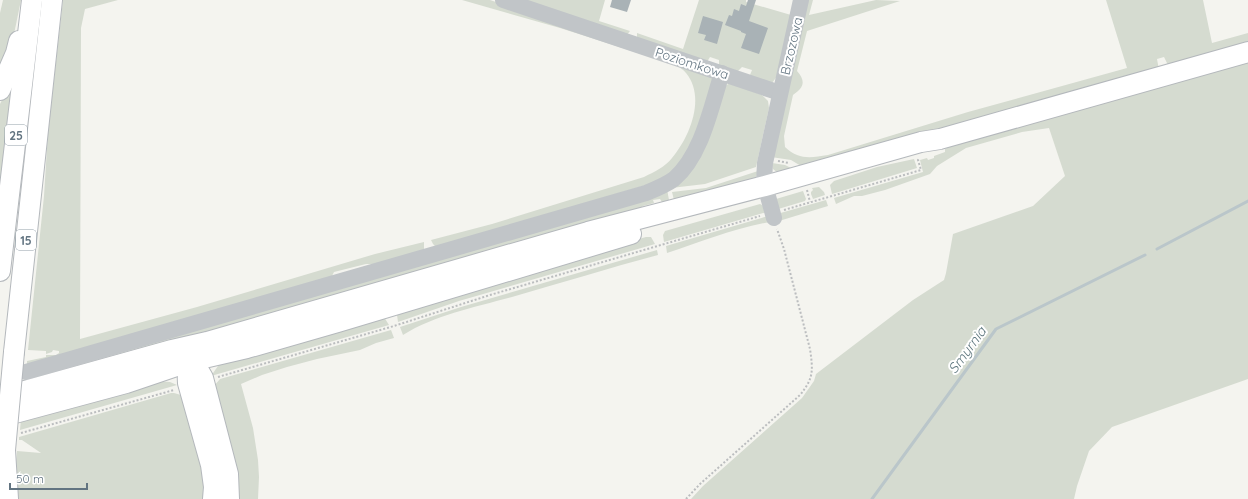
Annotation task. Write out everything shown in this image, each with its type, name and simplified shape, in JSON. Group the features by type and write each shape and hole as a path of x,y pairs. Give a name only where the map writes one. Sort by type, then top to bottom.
{"main road":[{"path":"0,90 16,53 27,0"},
{"name":"25","path":"0,271 32,0"},
{"name":"15","path":"8,499 14,352 52,0"},
{"path":"0,417 126,382 191,361 247,348 338,322 643,230 770,203 805,185 923,148 940,139 1248,52"},
{"path":"0,398 172,350 207,342 588,232 770,203"},
{"path":"191,361 207,342"},
{"path":"196,383 218,359 247,348"},
{"path":"172,350 182,354 199,370 196,383 211,464 214,487 213,499"},
{"path":"126,382 168,376 196,383"},
{"path":"196,383 228,474 229,499"},
{"path":"0,491 10,443"}],"street":[{"name":"Poziomkowa","path":"503,0 780,93"},
{"name":"Brzozowa","path":"780,93 802,0"},
{"path":"26,372 646,193 674,179 693,156 702,138 722,73"},
{"path":"770,203 764,174 765,159 780,93"}],"path":[{"path":"10,443 172,390 183,390 196,383 209,383 216,378 394,326 770,203 921,170 918,160 924,157"},
{"path":"765,159 785,161 792,164"},
{"path":"686,499 700,484 800,395 810,379 812,365 810,349 784,249 770,203"}],"shaded area":[{"path":"3,0 21,0 13,39 0,73 0,13"},
{"path":"63,0 118,0 85,9 81,28 80,339 197,307 375,254 424,242 424,251 374,264 366,264 334,272 330,280 27,366 27,361 46,357 46,355 56,355 59,353 59,351 53,350 52,352 46,354 46,351 28,350 44,196 48,132"},
{"path":"462,0 490,0 709,73 713,80 689,153 666,179 437,248 431,240 492,224 644,177 663,167 679,149 685,139 690,128 695,105 695,93 692,83 685,72 676,65 560,28"},
{"path":"517,0 605,0 599,21 630,31 626,36"},
{"path":"699,0 746,0 746,2 791,15 778,75 772,83 752,78 750,75 752,70 742,67 737,72 719,67 719,60 710,57 707,62 637,40 637,33 683,49"},
{"path":"805,0 813,0 809,15 876,0 900,1 807,31 797,71 803,81 800,90 793,95 784,136 785,147 795,154 805,157 828,155 968,112 1127,68 1106,0 1203,0 1212,43 1248,33 1248,45 1169,67 1164,57 1157,59 1159,70 801,166 791,160 771,157"},
{"path":"1248,59 1248,379 1112,427 1089,451 1074,499 691,499 703,486 802,398 814,381 816,374 913,300 944,280 953,234 1033,206 1065,176 1049,128 1022,132 966,148 937,166 930,174 885,190 862,196 854,196 836,204 834,198 923,172 920,160 934,158 934,156 945,152 945,149 963,140"},
{"path":"18,68 0,235 0,104"},
{"path":"730,83 762,95 768,101 769,108 756,167 705,184 671,188 725,86"},
{"path":"914,159 917,168 832,194 830,185 834,181 877,167"},
{"path":"772,163 785,165 797,171 779,174 773,169"},
{"path":"758,171 754,183 674,200 672,192 706,188"},
{"path":"819,187 825,195 813,199 811,194 813,190 812,188"},
{"path":"667,189 669,200 662,202 660,199 653,200 654,203 643,206 636,212 24,387 26,376"},
{"path":"803,191 806,199 805,201 775,210 776,199"},
{"path":"826,200 828,206 779,221 777,214"},
{"path":"760,204 767,212 664,242 663,235 665,231"},
{"path":"768,216 770,222 731,232 667,253 666,246"},
{"path":"646,237 651,237 655,244 459,301 398,322 397,315 399,311 565,259"},
{"path":"657,250 658,255 456,312 428,322 403,335 400,327 461,307"},
{"path":"384,317 389,325 211,376 222,363"},
{"path":"391,330 394,338 376,343 360,350 287,367 241,384 253,428 259,477 258,499 237,499 214,386 220,379"},
{"path":"155,381 170,382 177,385 20,430 21,419"},
{"path":"171,393 181,395 199,444 205,499 15,499 17,451 41,453 22,440 19,440 19,437"}],"building":[{"path":"612,0 631,0 627,12 610,7"},
{"path":"748,0 756,0 749,21 768,28 759,54 741,48 746,34 725,25 729,15 732,16 734,9 739,11 741,4 746,6"},
{"path":"703,16 723,22 717,44 704,40 706,35 698,33"}],"waterway":[{"name":"Smyrnia","path":"1157,249 1248,201"},
{"name":"Smyrnia","path":"872,499 996,329 1145,255"}]}
